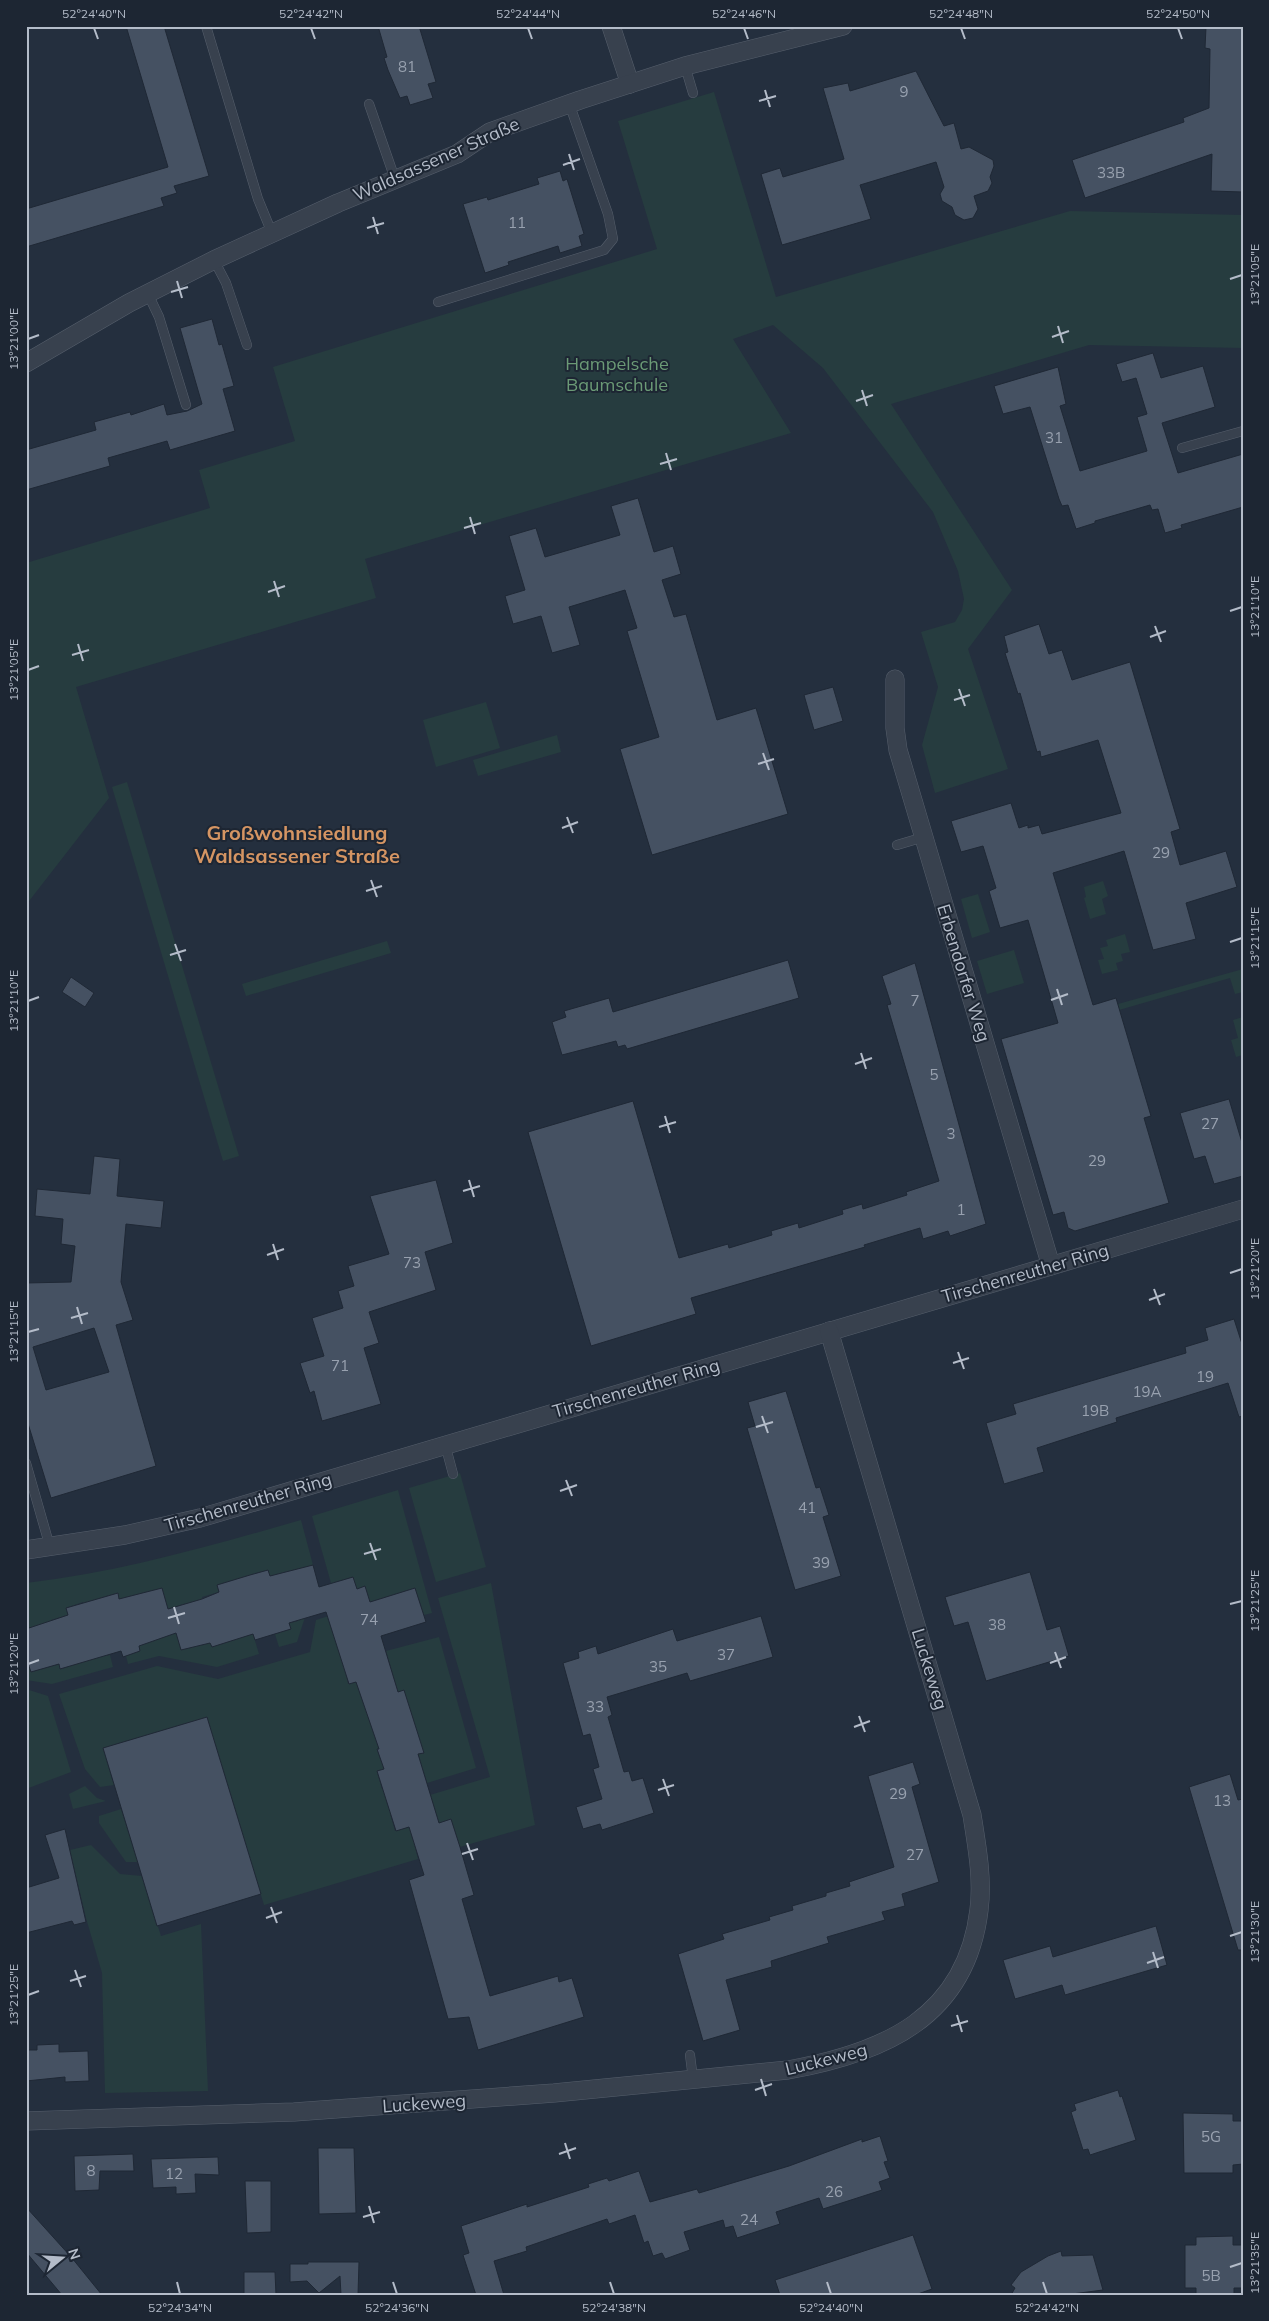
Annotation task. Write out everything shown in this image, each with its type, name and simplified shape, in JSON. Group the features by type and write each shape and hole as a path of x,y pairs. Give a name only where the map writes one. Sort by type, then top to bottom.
{"street":[{"path":"610,26 630,84"},
{"name":"Waldsassener Straße","path":"26,363 148,294 214,260 394,179 457,154 490,132 569,103 685,66 843,26"},
{"name":"Erbendorfer Weg","path":"895,679 895,728 898,750 1051,1266"},
{"name":"Tirschenreuther Ring","path":"26,1550 125,1535 190,1520 1243,1209"},
{"name":"Luckeweg","path":"26,2121 294,2112 554,2093 788,2070 822,2064 872,2049 906,2032 934,2009 957,1978 973,1942 980,1909 980,1872 972,1815 829,1331"}],"lane":[{"path":"206,26 258,199 272,233"},
{"path":"685,66 693,93"},
{"path":"438,302 604,250 613,239 608,214 569,103"},
{"path":"369,104 394,179"},
{"path":"214,260 226,283 246,345"},
{"path":"148,294 160,317 186,406"},
{"path":"1182,448 1243,431"},
{"path":"897,845 924,837"},
{"path":"445,1444 454,1474"},
{"path":"26,1463 50,1547"},
{"path":"690,2055 693,2079"}],"green space":[{"name":"Hampelsche Baumschule","path":"714,92 776,297 1070,211 1243,215 1243,348 1089,345 891,404 1012,590 968,649 1008,769 935,793 922,745 938,687 921,632 955,622 962,610 964,599 958,571 933,512 823,368 773,325 733,339 791,433 365,559 376,598 76,687 109,798 26,905 26,563 210,508 199,470 295,441 273,367 657,249 618,121"},
{"path":"486,702 500,748 436,767 423,720"},
{"path":"557,735 561,752 478,776 473,760"},
{"path":"127,782 239,1156 223,1161 112,787"},
{"path":"1103,881 1108,896 1102,899 1106,914 1090,919 1084,898 1086,897 1084,887"},
{"path":"978,894 990,932 972,938 961,899"},
{"path":"1125,934 1130,952 1121,954 1123,961 1116,963 1118,970 1102,974 1098,960 1104,959 1100,948 1108,946 1106,940"},
{"path":"387,941 391,953 246,996 242,984"},
{"path":"1014,950 1024,983 987,994 977,961"},
{"path":"1243,969 1243,992 1235,994 1230,978 1119,1010 1118,1004"},
{"path":"1243,1017 1243,1055 1236,1057 1231,1040 1238,1038 1233,1020"},
{"path":"460,1473 486,1567 436,1582 409,1488"},
{"path":"398,1490 432,1613 424,1615 415,1588 370,1602 365,1587 357,1589 353,1577 336,1582 337,1589 333,1590 312,1516"},
{"path":"301,1520 313,1565 270,1576 268,1570 217,1585 219,1592 202,1597 204,1605 187,1603 168,1609 162,1588 119,1599 117,1593 100,1598 103,1609 87,1614 83,1602 66,1608 68,1615 51,1620 53,1628 26,1629 26,1583 131,1565"},
{"path":"491,1583 535,1825 460,1847 451,1819 439,1823 430,1795 490,1777 438,1598"},
{"path":"307,1611 297,1642 279,1647 275,1634 291,1629 289,1623 298,1621 296,1615"},
{"path":"335,1614 348,1684 356,1682 362,1699 369,1697 368,1715 379,1749 377,1750 381,1761 388,1768 377,1772 382,1789 389,1787 396,1811 390,1813 395,1831 417,1825 414,1843 418,1859 264,1905 207,1717 103,1748 114,1785 100,1787 85,1769 59,1694 157,1666 218,1679 310,1652 316,1620"},
{"path":"175,1629 181,1649 210,1643 212,1647 252,1631 259,1654 217,1667 159,1656 128,1664 126,1656 140,1651 139,1646"},
{"path":"439,1637 476,1768 427,1783 418,1754 424,1753 398,1692 386,1651"},
{"path":"101,1653 103,1656 110,1655 113,1667 52,1684 26,1680 26,1658 31,1672 59,1664 61,1669 86,1661"},
{"path":"26,1689 48,1696 71,1772 26,1789"},
{"path":"85,1786 97,1798 106,1801 73,1809 69,1794"},
{"path":"121,1809 138,1862 126,1862 99,1823 99,1816"},
{"path":"91,1845 120,1874 142,1876 161,1936 201,1924 208,2091 105,2093 102,1973 86,1918 70,1850"}],"building":[{"path":"126,26 164,26 209,176 174,186 177,193 161,198 164,206 26,247 26,209 168,167"},
{"path":"378,26 419,26 436,82 428,84 433,98 410,105 407,96 400,98 384,58 387,57"},
{"path":"1243,26 1243,192 1211,191 1212,154 1085,198 1072,160 1184,122 1183,118 1209,108 1210,49 1205,48 1206,27"},
{"path":"916,71 944,126 954,123 961,149 969,147 993,160 994,166 990,177 992,183 988,191 974,196 978,209 973,218 964,220 955,215 952,207 942,201 940,194 944,187 936,162 860,185 871,219 782,245 761,174 780,168 783,177 844,159 823,88 848,83 850,91"},
{"path":"560,171 563,181 567,179 584,234 579,236 582,246 560,253 558,246 508,262 509,265 485,273 463,204 487,197 488,200 539,184 537,178"},
{"path":"212,319 219,345 222,344 234,386 223,389 235,431 170,450 167,441 108,458 110,466 26,490 26,450 96,430 94,422 130,412 131,415 164,404 167,415 187,411 202,404 180,328"},
{"path":"1153,353 1161,378 1203,366 1215,407 1162,423 1178,473 1243,454 1243,507 1181,525 1182,528 1165,533 1158,509 1152,510 1150,505 1095,521 1095,523 1076,529 1068,505 1062,506 1059,499 1030,407 1003,414 994,386 1058,367 1066,404 1060,406 1080,471 1147,451 1137,417 1147,414 1136,378 1122,382 1116,364"},
{"path":"638,498 654,552 673,546 681,574 662,580 674,617 686,614 717,720 756,708 788,814 652,855 620,749 659,737 627,631 637,628 625,590 569,607 580,645 552,653 541,616 513,624 505,596 525,590 509,536 536,528 545,557 620,535 611,506"},
{"path":"1039,624 1049,654 1062,650 1072,680 1130,662 1180,829 1171,832 1180,865 1226,851 1237,887 1186,903 1196,939 1153,950 1124,851 1053,873 1093,1005 1116,998 1151,1116 1144,1118 1169,1203 1075,1231 1068,1228 1064,1212 1053,1215 1001,1039 1058,1023 1028,920 1000,928 989,891 996,888 983,846 961,852 951,821 1011,803 1019,828 1028,825 1028,828 1039,825 1042,834 1121,813 1098,740 1041,757 1040,751 1037,752 1020,693 1018,694 1005,653 1008,652 1004,636"},
{"path":"833,687 843,721 814,730 804,695"},
{"path":"788,960 799,998 627,1049 625,1045 618,1047 616,1041 562,1055 552,1022 566,1017 564,1011 609,998 613,1012"},
{"path":"915,963 986,1224 950,1236 948,1231 923,1239 920,1228 864,1245 865,1247 691,1298 696,1314 591,1346 528,1132 633,1101 679,1258 728,1244 729,1248 772,1235 771,1231 798,1223 799,1228 843,1214 842,1210 862,1204 863,1209 907,1195 906,1192 939,1181 887,1005 891,1004 882,976"},
{"path":"71,977 94,993 85,1007 62,992"},
{"path":"1229,1099 1243,1146 1243,1176 1214,1184 1205,1156 1194,1159 1180,1113"},
{"path":"94,1156 120,1159 117,1196 164,1201 161,1228 126,1224 121,1282 133,1320 116,1325 156,1466 51,1498 26,1417 26,1283 71,1282 75,1246 61,1244 63,1219 35,1216 37,1189 90,1194","holes":["94,1328 109,1372 46,1390 33,1347"]},
{"path":"436,1180 453,1243 425,1252 436,1290 369,1312 379,1343 364,1348 381,1404 322,1421 314,1391 310,1393 300,1363 324,1356 312,1318 343,1308 338,1291 354,1286 348,1266 389,1254 370,1196"},
{"path":"1234,1319 1243,1347 1243,1416 1239,1417 1228,1383 1116,1418 1117,1422 1037,1448 1044,1472 1004,1484 986,1423 1016,1414 1013,1404 1186,1353 1185,1347 1208,1340 1205,1328"},
{"path":"786,1391 816,1488 820,1487 829,1515 823,1517 841,1576 795,1590 747,1428 755,1426 748,1402"},
{"path":"313,1565 319,1587 353,1577 357,1589 365,1586 370,1602 415,1588 426,1622 381,1636 398,1692 404,1690 424,1753 418,1754 439,1823 451,1819 460,1847 474,1895 462,1899 490,1996 558,1976 559,1982 572,1978 584,2017 478,2050 469,2017 448,2019 409,1880 424,1875 409,1827 396,1831 377,1771 384,1769 377,1749 379,1749 356,1682 349,1684 326,1612 289,1623 291,1629 255,1640 253,1634 212,1647 210,1643 181,1650 176,1633 139,1646 140,1651 123,1657 121,1651 60,1669 59,1664 31,1672 26,1658 26,1629 68,1615 66,1608 118,1593 119,1599 162,1588 168,1609 219,1592 217,1585 268,1570 270,1576"},
{"path":"1030,1572 1047,1630 1060,1626 1069,1656 986,1681 968,1622 954,1626 945,1597"},
{"path":"761,1616 773,1657 690,1681 687,1673 607,1697 612,1715 608,1717 624,1772 629,1771 632,1781 643,1778 654,1813 602,1830 600,1824 583,1829 576,1807 602,1799 593,1769 599,1767 590,1734 583,1736 563,1663 579,1658 578,1652 596,1646 598,1654 673,1629 677,1641"},
{"path":"207,1717 261,1894 157,1926 103,1748"},
{"path":"913,1762 920,1784 912,1787 939,1882 902,1894 905,1906 882,1912 885,1920 827,1937 829,1943 771,1961 772,1967 726,1980 740,2030 703,2041 678,1954 724,1939 722,1934 770,1920 769,1917 793,1910 792,1906 826,1896 826,1893 850,1886 849,1882 894,1867 868,1776"},
{"path":"1230,1774 1238,1800 1243,1799 1243,1950 1238,1950 1189,1787"},
{"path":"65,1829 86,1922 74,1925 72,1921 26,1933 26,1888 59,1878 45,1835"},
{"path":"1156,1926 1167,1965 1065,1995 1062,1985 1015,1999 1003,1960 1050,1946 1053,1957"},
{"path":"59,2044 59,2052 88,2051 89,2081 65,2082 65,2077 26,2081 26,2050 37,2050 37,2045"},
{"path":"1118,2090 1120,2097 1122,2096 1136,2140 1090,2155 1088,2149 1083,2150 1071,2112 1076,2110 1074,2104"},
{"path":"1183,2113 1233,2114 1233,2121 1243,2121 1243,2164 1233,2165 1233,2173 1184,2173"},
{"path":"880,2136 888,2161 884,2162 890,2178 879,2182 882,2190 823,2209 819,2198 776,2212 780,2224 737,2238 733,2226 725,2228 723,2220 684,2232 690,2250 665,2259 662,2253 653,2256 648,2241 644,2243 635,2215 609,2224 607,2219 526,2247 527,2251 494,2261 504,2295 476,2295 463,2255 469,2253 461,2226 527,2204 527,2207 589,2187 588,2184 607,2178 609,2181 639,2171 650,2202 697,2189 699,2193 789,2166 862,2139 862,2142"},
{"path":"318,2148 354,2148 356,2213 319,2214"},
{"path":"133,2154 134,2171 100,2171 99,2190 75,2191 74,2156"},
{"path":"218,2157 219,2175 195,2174 196,2193 176,2194 176,2187 153,2188 151,2159"},
{"path":"245,2181 271,2181 271,2232 247,2233"},
{"path":"26,2207 102,2295 62,2295 26,2252"},
{"path":"913,2235 932,2289 915,2295 780,2295 775,2280"},
{"path":"1233,2236 1233,2245 1243,2245 1243,2288 1234,2288 1234,2295 1196,2295 1196,2288 1185,2288 1185,2245 1196,2245 1196,2237"},
{"path":"1061,2251 1062,2256 1093,2255 1103,2290 1064,2295 1011,2295 1015,2288 1011,2285 1021,2272 1048,2256"},
{"path":"308,2262 359,2262 358,2295 341,2295 340,2276 319,2293 307,2281 290,2282 290,2264 308,2264"},
{"path":"244,2272 275,2272 276,2295 244,2295"}],"district":[{"name":"Großwohnsiedlung Waldsassener Straße","path":"297,844"}]}
